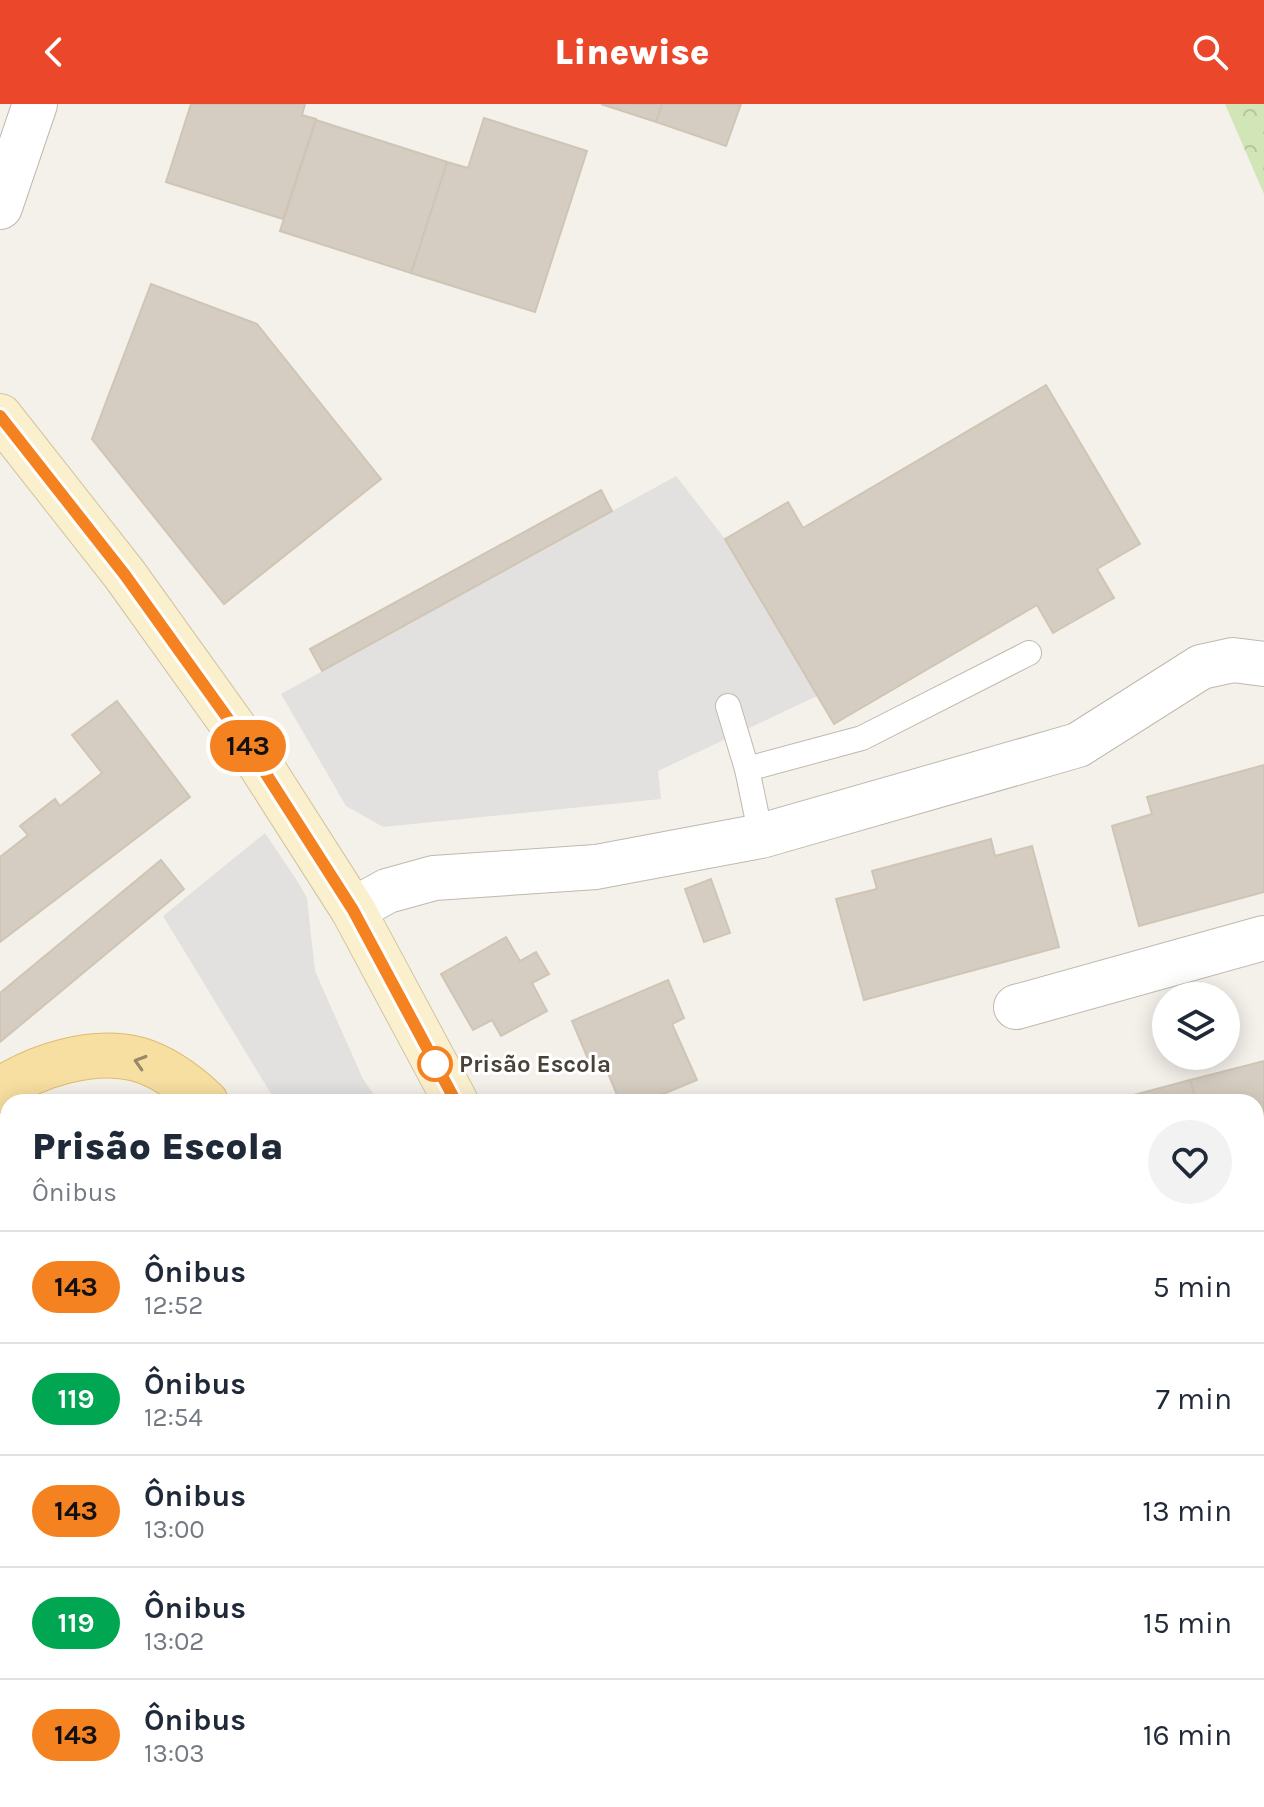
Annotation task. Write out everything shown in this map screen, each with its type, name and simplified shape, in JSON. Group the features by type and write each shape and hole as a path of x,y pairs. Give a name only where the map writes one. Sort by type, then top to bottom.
{"main road":[{"path":"0,416 143,600 254,755 353,910 452,1094"},
{"path":"0,1090 53,1065 95,1056 137,1059 167,1072 196,1094"}],"street":[{"path":"0,207 35,104"},
{"path":"353,910 387,891 434,878 596,867 761,836 1078,745 1201,667 1233,660 1264,664"},
{"path":"1016,1007 1264,938"}],"lane":[{"path":"747,769 862,738 1029,653"},
{"path":"728,706 747,769 761,836"}],"green space":[{"path":"1225,104 1264,104 1264,194"}],"shaded area":[{"path":"676,476 725,539 817,696 658,771 661,799 383,827 346,806 281,694"},
{"path":"265,833 307,898 315,971 363,1079 373,1094 271,1094 163,916"}],"building":[{"path":"191,104 305,104 302,115 316,119 283,219 166,182"},
{"path":"601,104 662,104 656,122"},
{"path":"662,104 741,104 726,146 656,122"},
{"path":"484,118 587,151 535,312 411,273 447,162 468,168"},
{"path":"316,120 447,162 411,273 280,231"},
{"path":"151,284 257,324 381,479 224,604 92,439"},
{"path":"1046,385 1140,544 1097,569 1114,598 1053,633 1037,605 834,724 725,539 788,502 803,528"},
{"path":"601,490 612,511 322,671 310,649"},
{"path":"117,701 190,797 0,942 0,857 28,835 20,826 55,799 60,806 102,773 72,735"},
{"path":"1264,765 1264,892 1139,926 1112,826 1152,814 1147,797"},
{"path":"991,839 995,856 1032,846 1059,947 864,1000 836,899 877,889 872,871"},
{"path":"161,860 184,889 0,1042 0,993"},
{"path":"711,879 730,933 704,942 685,889"},
{"path":"506,937 520,961 536,952 549,974 532,983 547,1011 501,1036 492,1020 473,1030 441,974"},
{"path":"668,980 684,1018 672,1024 697,1080 663,1094 617,1094 603,1061 591,1066 572,1021"},
{"path":"1264,1061 1264,1094 1194,1094 1190,1080 1240,1070 1240,1067"},
{"path":"1190,1080 1194,1094 1138,1094"}],"bus line":[{"name":"143","path":"0,416 125,575 254,755 353,910 452,1094"}],"place":[{"name":"Prisão Escola","path":"435,1064"}]}
